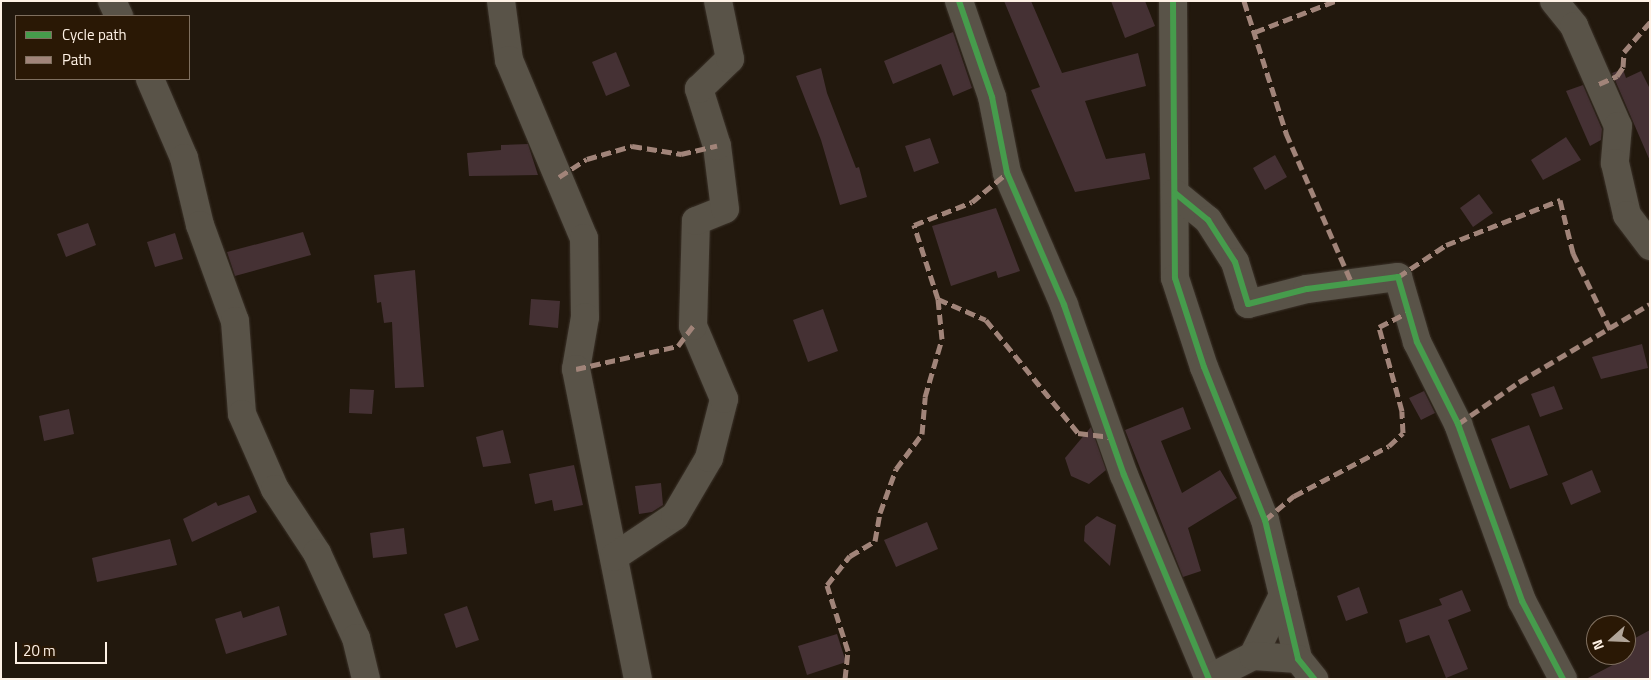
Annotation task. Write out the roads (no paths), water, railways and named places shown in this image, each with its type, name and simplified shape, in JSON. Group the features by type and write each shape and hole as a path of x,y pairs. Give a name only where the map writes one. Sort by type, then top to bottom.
{"street":[{"path":"112,1 119,15"},
{"path":"501,1 509,60 584,238 585,317 576,369 638,679"},
{"path":"614,557 675,516 709,458 724,399 693,326 696,221 725,209 716,146 700,89 730,59 718,1"},
{"path":"959,1 992,97 1007,173 1064,304 1124,475 1208,679 1253,656 1283,595"},
{"path":"1173,1 1175,278 1204,367 1265,520 1283,595 1306,669"},
{"path":"1554,1 1574,26 1618,126 1615,163 1627,215 1650,246"},
{"path":"150,80 184,158 200,225 235,321 242,414 275,489 317,553 356,638 366,679"},
{"path":"1175,193 1208,220 1235,262 1248,304 1307,289 1398,277 1417,342 1458,424 1522,602 1563,679"},
{"path":"1253,656 1306,669"}]}
